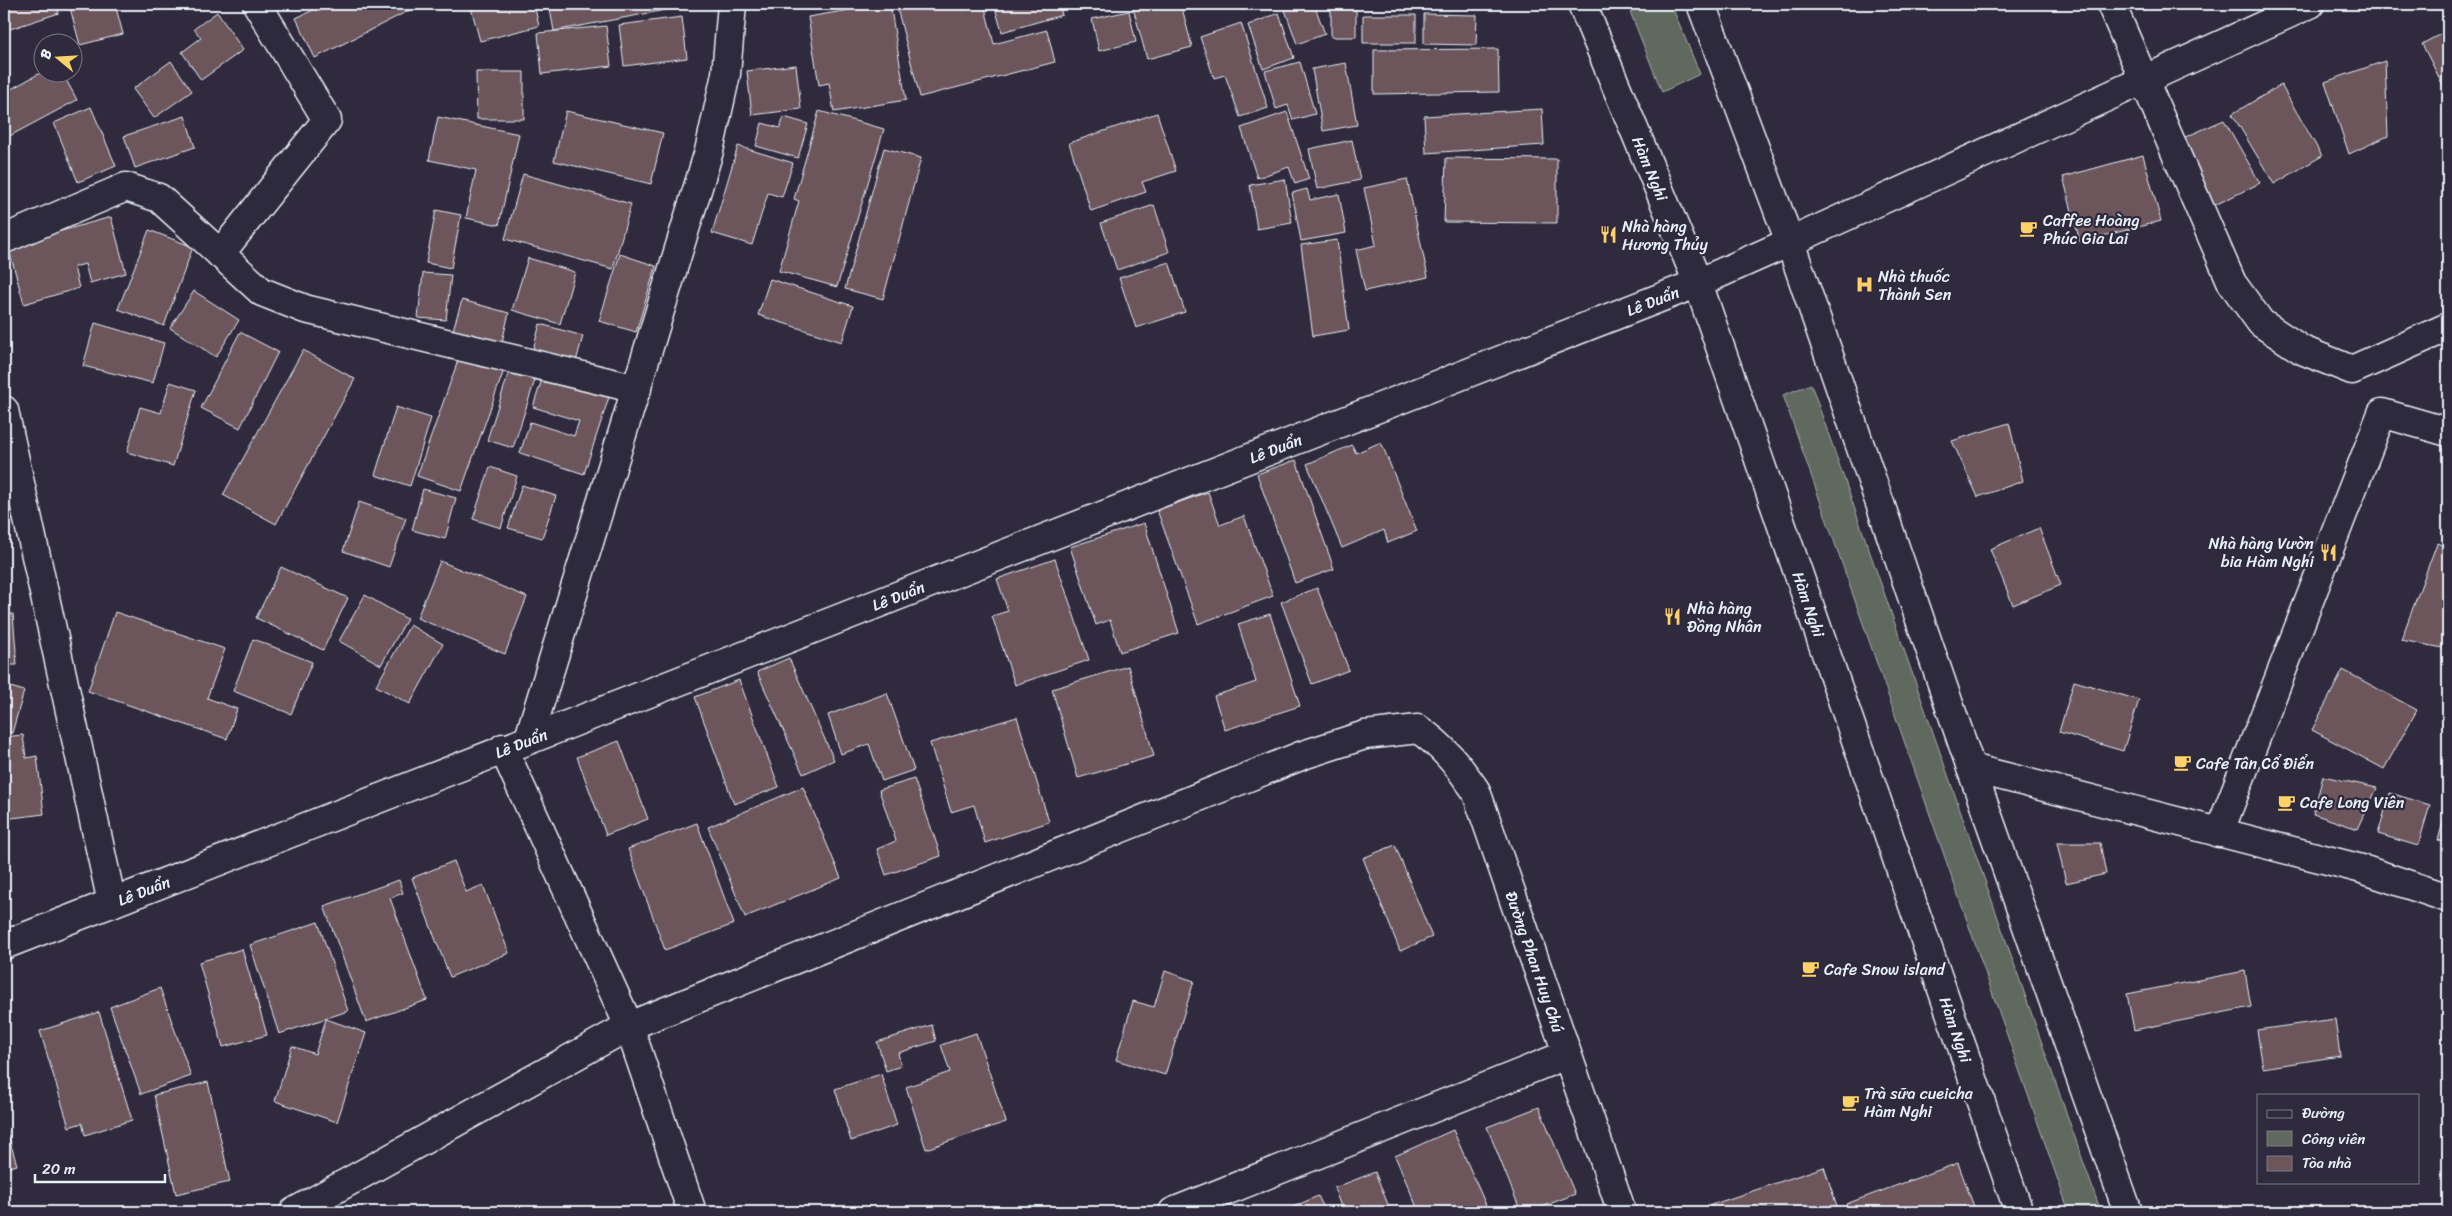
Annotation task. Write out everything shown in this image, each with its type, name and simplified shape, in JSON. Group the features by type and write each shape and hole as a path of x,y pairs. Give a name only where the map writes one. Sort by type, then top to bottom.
{"street":[{"path":"220,254 328,120 257,4"},
{"path":"529,738 709,151 726,74 732,4"},
{"name":"Hàm Nghi","path":"1582,4 1698,283 2019,1212"},
{"path":"1701,4 1790,242 1971,768 2128,1212"},
{"path":"2111,4 2142,81 2232,283 2261,323 2302,350 2352,370 2448,327"},
{"name":"Lê Duẩn","path":"4,945 503,748 1698,283 2310,4"},
{"path":"4,239 126,187 158,198 262,292 305,309 637,389"},
{"path":"4,410 112,903"},
{"path":"2219,833 2382,413 2448,432"},
{"name":"Đường Phan Huy Chú","path":"628,1026 1303,755 1365,734 1418,729 1434,740 1457,762 1476,791 1622,1212"},
{"path":"503,748 628,1026 692,1212"},
{"path":"1971,768 2362,869 2448,898"},
{"path":"294,1212 628,1026"},
{"path":"1173,1212 1566,1055"}],"green space":[{"path":"1627,4 1671,4 1700,74 1662,92"},
{"path":"1811,384 2101,1212 2069,1212 1783,395"}],"building":[{"path":"4,4 56,4 59,13 4,31"},
{"path":"69,4 115,4 123,34 82,44 82,32 77,32"},
{"path":"326,4 410,4 412,9 315,58 296,18"},
{"path":"470,4 534,4 539,26 480,41"},
{"path":"549,4 697,4 554,31"},
{"path":"890,4 906,100 834,112 829,83 819,85 808,17"},
{"path":"896,4 961,4 962,10 984,4 994,44 1047,30 1055,62 920,97"},
{"path":"994,4 1059,4 1062,15 1002,32"},
{"path":"1132,4 1181,4 1192,47 1147,59"},
{"path":"1293,4 1314,4 1325,34 1297,44 1284,7"},
{"path":"1331,4 1371,4 1356,5 1356,37 1331,37"},
{"path":"1129,11 1136,42 1099,51 1092,19"},
{"path":"217,12 243,50 201,80 182,52 201,38 194,29"},
{"path":"1279,13 1294,58 1263,69 1248,25"},
{"path":"1424,14 1477,15 1476,45 1424,44"},
{"path":"1363,15 1416,15 1416,43 1363,43"},
{"path":"682,17 687,58 624,66 619,25"},
{"path":"1241,23 1268,108 1240,117 1225,75 1214,78 1200,37"},
{"path":"606,26 611,66 542,74 538,33"},
{"path":"2448,30 2448,95 2422,44"},
{"path":"1498,49 1499,92 1374,94 1374,50"},
{"path":"171,61 192,91 154,118 133,89"},
{"path":"2385,61 2388,136 2349,154 2325,82"},
{"path":"1300,62 1315,114 1293,120 1288,105 1276,109 1265,71"},
{"path":"1346,63 1357,125 1323,131 1312,69"},
{"path":"796,65 801,109 752,115 747,71"},
{"path":"476,72 524,72 524,119 477,119"},
{"path":"32,78 32,82 67,82 77,100 4,139 4,93"},
{"path":"2281,85 2322,156 2274,184 2232,114"},
{"path":"91,107 116,166 78,182 54,123"},
{"path":"1542,109 1544,145 1426,153 1424,116"},
{"path":"566,111 663,133 651,184 554,161"},
{"path":"819,111 884,129 837,287 779,271 799,201 794,199"},
{"path":"1287,112 1309,179 1295,184 1289,167 1257,178 1241,128"},
{"path":"1157,113 1176,171 1142,182 1146,192 1091,211 1069,143"},
{"path":"185,116 195,147 135,168 124,136"},
{"path":"438,117 519,134 499,225 466,218 476,170 429,160"},
{"path":"784,117 808,124 798,158 756,146 762,123 780,128"},
{"path":"2224,120 2260,183 2209,208 2174,142"},
{"path":"1352,140 1360,180 1317,189 1309,149"},
{"path":"738,146 793,163 782,197 768,193 752,245 712,233"},
{"path":"884,148 921,158 883,299 845,289"},
{"path":"2143,155 2161,221 2080,242 2063,177"},
{"path":"1446,158 1557,159 1557,223 1444,222"},
{"path":"523,174 631,204 613,269 505,239"},
{"path":"1285,179 1292,223 1257,229 1250,185"},
{"path":"1407,179 1428,277 1365,291 1356,250 1376,245 1364,188"},
{"path":"1307,189 1310,200 1339,194 1346,233 1301,241 1292,193"},
{"path":"1154,205 1169,252 1117,270 1101,223"},
{"path":"436,210 461,215 451,268 426,263"},
{"path":"111,217 126,273 90,283 85,264 74,267 79,288 24,304 8,246"},
{"path":"149,230 193,247 164,326 118,309"},
{"path":"1337,240 1349,330 1313,336 1301,245"},
{"path":"620,254 656,266 636,332 599,321"},
{"path":"528,258 575,272 560,324 512,310"},
{"path":"1169,262 1185,312 1136,328 1119,278"},
{"path":"423,273 451,275 446,320 418,318"},
{"path":"770,279 853,306 842,342 758,315"},
{"path":"194,291 239,320 216,357 170,328"},
{"path":"462,300 509,313 501,346 452,333"},
{"path":"95,323 164,343 153,383 83,366"},
{"path":"540,324 583,336 575,365 532,353"},
{"path":"240,332 278,352 240,428 201,408"},
{"path":"303,350 355,379 276,524 223,495"},
{"path":"460,355 504,370 461,491 417,476"},
{"path":"510,369 536,377 513,448 487,440"},
{"path":"544,373 610,394 584,474 520,453 530,422 574,436 579,421 533,407"},
{"path":"170,382 196,390 173,466 127,452 140,407 161,413"},
{"path":"396,407 431,418 410,486 375,475"},
{"path":"2009,423 2023,481 1978,497 1952,441"},
{"path":"1381,442 1417,531 1388,543 1384,530 1342,548 1307,464 1352,445 1356,453"},
{"path":"1296,460 1334,569 1295,583 1257,474"},
{"path":"490,467 517,476 501,528 473,519"},
{"path":"522,485 556,496 542,538 508,528"},
{"path":"423,489 456,498 445,539 412,530"},
{"path":"1208,492 1220,525 1244,516 1273,596 1198,624 1157,510"},
{"path":"359,502 406,518 389,567 343,551"},
{"path":"1144,523 1179,633 1120,652 1110,620 1096,625 1070,547"},
{"path":"2039,528 2061,585 2013,605 1990,549"},
{"path":"2437,543 2448,548 2448,649 2401,640"},
{"path":"1055,559 1089,660 1015,685 992,616 1008,611 997,579"},
{"path":"440,561 527,597 505,654 417,618"},
{"path":"281,567 348,598 323,650 256,618"},
{"path":"1317,588 1349,670 1312,684 1281,602"},
{"path":"365,595 407,619 381,665 339,641"},
{"path":"115,612 225,649 207,698 237,709 227,739 88,691"},
{"path":"4,614 13,614 17,665 4,665"},
{"path":"1270,614 1300,706 1225,730 1214,696 1256,682 1238,624"},
{"path":"410,625 443,644 410,704 376,686"},
{"path":"253,639 312,662 291,714 233,691"},
{"path":"789,658 834,760 803,774 757,672"},
{"path":"1128,666 1154,756 1078,778 1052,689"},
{"path":"2343,670 2417,710 2384,769 2312,730"},
{"path":"739,680 779,787 734,804 695,697"},
{"path":"2074,681 2139,700 2123,751 2059,732"},
{"path":"4,685 24,691 12,733 4,731"},
{"path":"887,693 914,770 882,781 869,744 841,754 828,715"},
{"path":"1017,717 1049,822 985,843 974,805 951,812 930,743"},
{"path":"23,735 26,758 37,756 44,814 4,819 4,737"},
{"path":"619,741 648,819 606,835 577,757"},
{"path":"2323,776 2377,788 2358,829 2313,814"},
{"path":"914,779 941,856 886,875 877,849 896,841 879,790"},
{"path":"803,787 841,878 745,917 708,827"},
{"path":"2390,793 2430,805 2418,846 2378,834"},
{"path":"2448,809 2448,843 2438,840"},
{"path":"697,823 734,924 665,950 628,849"},
{"path":"2057,843 2100,843 2106,874 2066,883"},
{"path":"1395,845 1432,937 1400,951 1363,858"},
{"path":"454,861 466,892 483,885 509,953 450,977 412,878"},
{"path":"399,880 403,893 390,898 427,1000 366,1022 324,906"},
{"path":"318,922 348,1011 279,1034 250,945"},
{"path":"242,949 267,1035 223,1047 199,962"},
{"path":"1165,971 1194,981 1165,1075 1116,1060 1133,1001 1154,1007"},
{"path":"2245,971 2251,1007 2134,1030 2127,994"},
{"path":"160,988 191,1076 141,1094 110,1007"},
{"path":"99,1012 132,1120 85,1135 82,1123 69,1127 40,1031"},
{"path":"326,1019 366,1033 337,1122 275,1101 292,1046 315,1054"},
{"path":"2335,1019 2340,1056 2263,1068 2257,1030"},
{"path":"932,1025 936,1041 898,1053 901,1066 886,1071 877,1042"},
{"path":"976,1033 1006,1122 926,1149 906,1087 950,1072 941,1045"},
{"path":"881,1074 897,1125 851,1141 835,1089"},
{"path":"208,1082 230,1182 176,1194 154,1095"},
{"path":"1539,1107 1575,1194 1529,1212 1521,1212 1487,1127"},
{"path":"4,1122 17,1165 4,1169"},
{"path":"1453,1130 1489,1212 1419,1212 1395,1156"},
{"path":"1958,1163 1976,1212 1849,1212 1846,1204"},
{"path":"1824,1167 1839,1212 1693,1212 1693,1211"},
{"path":"1375,1172 1391,1212 1343,1212 1334,1188"},
{"path":"1318,1196 1326,1212 1284,1211"}],"place":[{"name":"Caffee Hoàng Phúc Gia Lai","path":"2029,229"},
{"name":"Nhà hàng Hương Thủy","path":"1608,235"},
{"name":"Nhà thuốc Thành Sen","path":"1864,285"},
{"name":"Nhà hàng Vườn bia Hàm Nghi","path":"2328,552"},
{"name":"Nhà hàng Đồng Nhân","path":"1673,617"},
{"name":"Cafe Tân Cổ Điển","path":"2182,763"},
{"name":"Cafe Long Viên","path":"2286,802"},
{"name":"Cafe Snow island","path":"1810,969"},
{"name":"Trà sữa cueicha Hàm Nghi","path":"1850,1102"}]}
